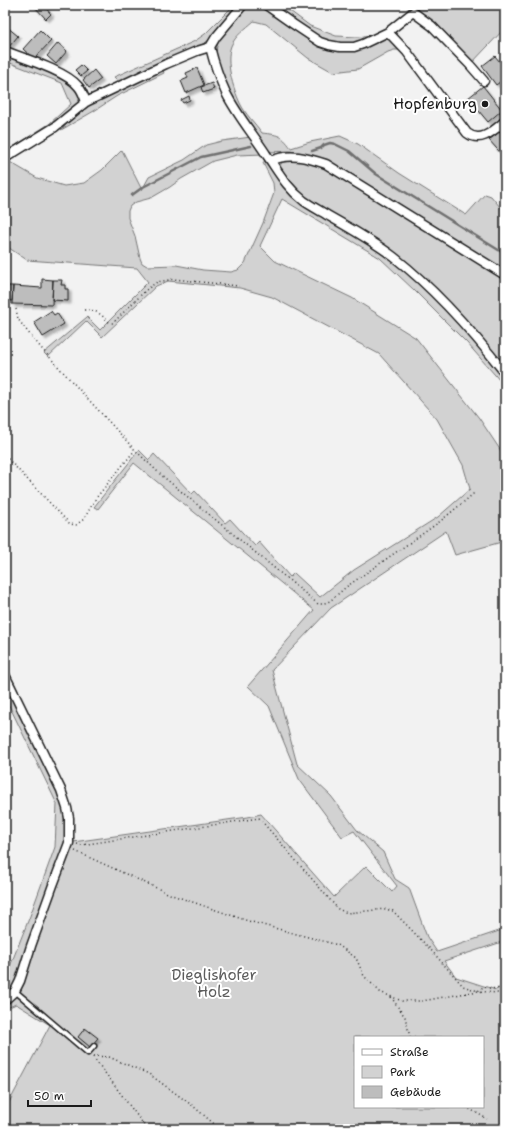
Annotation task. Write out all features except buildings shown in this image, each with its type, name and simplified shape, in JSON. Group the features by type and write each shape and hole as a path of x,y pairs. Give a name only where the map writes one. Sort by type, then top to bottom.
{"street":[{"path":"5,158 55,127 86,102 166,64 196,51 210,47 219,32 243,5"},
{"path":"266,5 320,42 340,48 354,47 388,32 413,12 432,26 484,81"},
{"path":"388,32 407,52 467,133 478,138 491,132 505,121"},
{"path":"210,47 222,83 232,103 290,189 305,202 380,246 403,264 457,316 505,373"},
{"path":"5,51 28,59 68,78 78,86 86,102"},
{"path":"271,161 282,156 290,156 309,158 326,164 505,275"},
{"path":"5,675 61,790 69,818 68,845 52,885 20,981 15,991 5,1000"}],"lane":[{"path":"15,991 88,1053 94,1046"}],"path":[{"path":"84,310 96,311 110,323 113,323 146,290 157,282 174,279 240,286"},
{"path":"16,309 18,319 26,331 135,450 160,474 318,604 330,601 346,587 438,523 473,494 473,492"},
{"path":"5,456 70,524 76,525 84,519 96,498 135,450"},
{"path":"68,845 81,845 258,818 338,909 347,913 385,908 393,912 430,949 463,986 478,991 497,993 505,997"},
{"path":"68,845 172,895 248,921 338,945 356,958 364,976 380,992 402,1001 422,1001 478,991 483,986 493,988 505,987"},
{"path":"390,996 405,1017 410,1036"},
{"path":"147,1129 91,1055 108,1057 149,1074 193,1106 220,1129"},
{"path":"468,1108 487,1119"}],"green space":[{"path":"234,5 239,5 205,43 120,83 114,77 195,41 205,34"},
{"path":"270,5 282,5 310,26 336,36 358,37 378,34 363,41 348,45 338,45 328,42 307,31"},
{"path":"404,5 500,5 505,10 505,28 470,65 432,26"},
{"path":"252,6 268,10 334,49 389,34 400,50 388,52 358,69 333,72 308,58 266,24 254,21 241,32 233,42 229,52 229,67 232,83 242,107 262,133 279,136 291,148 310,142 340,136 358,144 399,173 466,215 485,194 491,196 505,213 505,271 310,156 290,151 268,152 234,99 219,67 216,54 218,43 224,33 247,7"},
{"path":"5,54 60,77 77,91 79,99 68,114 5,155 5,152 49,124 71,104 62,83 5,61"},
{"path":"163,70 164,73 117,96 61,130 78,113 97,101"},
{"name":"Dieglishofer Holz","path":"251,137 264,154 237,155 213,161 151,198 136,202 130,206 128,218 135,236 142,263 147,266 176,265 203,270 231,272 238,270 245,263 263,223 274,193 273,183 263,163 265,160 286,189 297,200 375,247 396,263 453,316 505,377 505,387 467,343 380,258 282,199 260,246 275,261 352,298 416,338 479,418 505,457 505,541 455,555 446,531 331,608 272,670 297,764 331,796 357,830 383,852 395,879 409,888 427,937 437,952 505,929 505,941 444,961 456,977 496,990 505,984 505,1129 5,1129 5,1110 50,1025 16,1004 5,1009 5,1003 18,994 55,885 71,850 73,842 261,814 334,897 366,866 392,892 397,886 354,831 342,837 299,779 269,706 248,686 314,610 134,463 98,509 94,507 139,450 149,460 154,454 192,494 195,491 225,523 230,519 255,546 259,542 290,577 294,573 320,597 354,570 438,517 470,489 463,465 437,419 379,354 272,297 240,288 168,281 156,286 102,337 86,321 48,357 44,353 87,317 100,330 148,282 137,268 27,260 9,248 5,253 5,162 8,161 37,178 64,186 84,183 102,170 122,150 142,190 149,177 184,160 206,145"},
{"path":"287,159 303,161 326,167 505,278 505,367 441,296 310,202 288,182 280,166 282,162"},
{"path":"5,680 60,795 65,809 66,843 17,983 10,993 5,994 5,979 55,847 57,804 5,697"}],"waterway":[{"path":"312,151 330,143 349,151 376,174 505,254"},
{"path":"132,195 143,187 201,157 251,146"}],"place":[{"name":"Hopfenburg","path":"485,104"}]}
